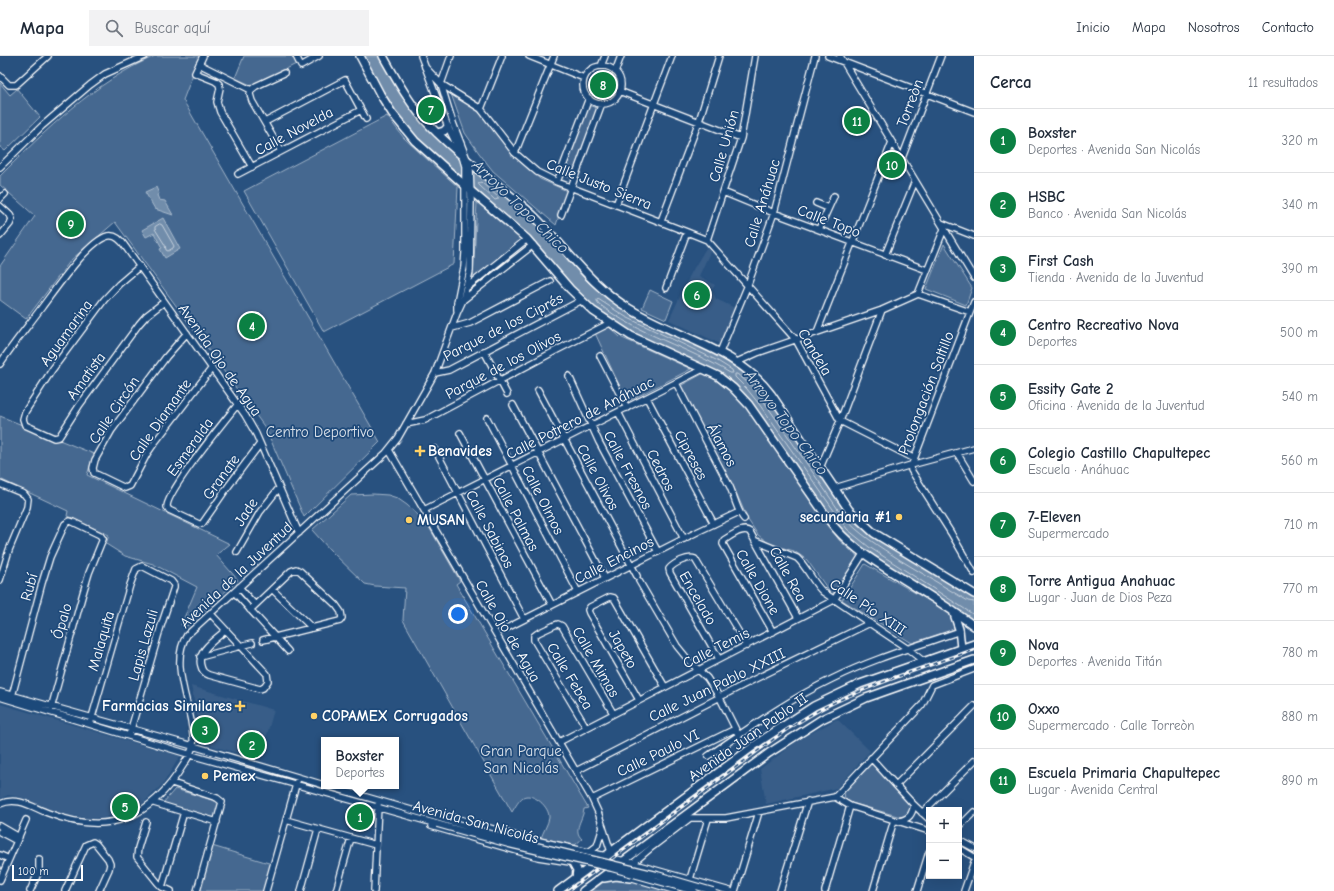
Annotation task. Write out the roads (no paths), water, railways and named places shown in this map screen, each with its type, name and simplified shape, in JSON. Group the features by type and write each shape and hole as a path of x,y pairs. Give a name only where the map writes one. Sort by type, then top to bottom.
{"main road":[{"path":"360,56 380,94 402,126 415,141 527,239 570,289 593,311 632,336 703,369 727,382 746,401 836,530 847,542 974,626"},
{"path":"383,56 412,104 432,128 462,156 468,165 533,216 590,279 607,294 630,309 648,319 720,352 737,362 748,371 767,390 849,510 874,532 974,594"},
{"path":"437,133 444,132 448,127"},
{"path":"953,611 960,632 961,648"},
{"name":"Avenida Juan Pablo II","path":"558,891 592,866 610,855 762,740 797,716 814,706 860,684 974,644"},
{"name":"Avenida Juan Pablo II","path":"583,891 769,753 822,718 881,692 974,660"},
{"path":"576,878 577,864"},
{"path":"600,879 611,876 627,877"}],"street":[{"path":"0,76 6,83 16,85 48,56"},
{"path":"0,168 42,126 95,81 115,69 145,56"},
{"path":"203,56 195,73 219,84 220,88 217,102 220,112 252,167"},
{"path":"296,56 301,66 319,56"},
{"path":"421,56 448,127 462,156"},
{"path":"441,84 452,56"},
{"path":"481,109 502,56"},
{"path":"529,56 584,78"},
{"path":"515,153 554,56"},
{"path":"601,66 605,56"},
{"path":"615,72 621,56"},
{"path":"616,205 672,56"},
{"path":"661,221 699,121 719,56"},
{"name":"Calle Unión","path":"707,240 741,138 755,56"},
{"name":"Calle Anáhuac","path":"720,352 747,287 774,213 814,56"},
{"path":"828,56 841,59 974,112"},
{"name":"Torreòn","path":"902,158 940,56"},
{"path":"841,59 974,278"},
{"path":"199,64 251,90"},
{"path":"601,66 609,67 615,72 620,81 619,92 612,100 602,103 595,102 589,98 583,89 584,78 591,69 601,66"},
{"name":"Calle Justo Sierra","path":"424,67 441,84 481,109 515,153 538,172 556,182 661,221 707,240"},
{"path":"281,151 252,101 250,94 251,90 256,86 284,73"},
{"path":"265,122 345,80 366,118"},
{"name":"Avenida de la Juventud","path":"0,804 9,801 18,801 67,820 96,824 127,817 154,803 172,783 190,754 193,746 192,726 180,672 180,653 187,635 389,450 406,424 435,373 463,300 471,257 468,165 451,118 441,84"},
{"path":"619,92 741,138"},
{"path":"556,182 589,98"},
{"path":"561,215 602,103"},
{"name":"Calle Novelda","path":"238,174 361,110"},
{"path":"817,332 892,142"},
{"path":"885,255 915,181"},
{"name":"Avenida de la Juventud","path":"457,313 457,302 464,267 468,186"},
{"name":"Calle Topo","path":"723,192 774,213 927,270"},
{"path":"819,229 834,196"},
{"path":"816,203 828,208"},
{"path":"0,206 10,215 12,219 10,224 0,236"},
{"path":"942,226 974,236"},
{"path":"918,294 942,226"},
{"path":"666,288 687,232"},
{"name":"Avenida Ojo de Agua","path":"0,364 74,265 101,239 112,235 120,239 250,423 299,533"},
{"path":"466,288 527,239"},
{"name":"Candela","path":"707,240 747,287 796,340 840,421"},
{"path":"457,302 463,300 533,245"},
{"name":"Aguamarina","path":"23,422 24,412 100,306 119,284 140,266"},
{"path":"452,328 470,322 550,281"},
{"path":"737,362 757,353 882,310 918,294 970,312"},
{"name":"Parque de los Ciprés","path":"435,373 449,370 582,300"},
{"name":"Amatista","path":"23,422 25,425 36,431 56,439 59,437 78,406 139,324 146,316 164,302"},
{"name":"Prolongación Saltillo","path":"974,302 911,465 911,470 951,533 974,573"},
{"path":"820,468 840,421 882,310"},
{"name":"Parque de los Olivos","path":"406,424 425,420 610,323"},
{"name":"Calle Circón","path":"130,486 123,487 97,476 93,471 94,463 112,430 166,357 187,333"},
{"path":"484,351 507,394"},
{"path":"600,356 627,408"},
{"name":"Calle Diamante","path":"130,486 147,454 156,441 212,368"},
{"name":"Calle Potrero de Anáhuac","path":"424,510 703,369"},
{"name":"Calle Fresnos","path":"569,376 592,426 658,552"},
{"name":"Álamos","path":"676,383 732,492 739,512 744,519"},
{"name":"Calle Olivos","path":"538,390 638,578 677,646 690,662 707,678 720,698 739,736"},
{"name":"Cipreses","path":"647,398 714,524"},
{"name":"Esmeralda","path":"202,524 198,524 169,510 167,507 168,500 213,435 238,404"},
{"path":"513,405 605,578"},
{"name":"Cedros","path":"618,412 684,539"},
{"name":"Calle Olmos","path":"487,418 578,592"},
{"path":"840,421 914,458"},
{"name":"Calle Palmas","path":"460,433 552,605"},
{"name":"Granate","path":"202,524 260,444"},
{"path":"835,488 974,448"},
{"name":"Calle Sabinos","path":"435,449 524,619"},
{"name":"Calle Ojo de Agua","path":"389,450 592,799 603,826 610,855 611,870"},
{"path":"957,453 974,481"},
{"path":"0,484 24,494 28,499 27,507 9,550 0,580"},
{"name":"Jade","path":"237,552 260,512 278,488"},
{"name":"Calle Encinos","path":"501,632 605,578 739,512"},
{"name":"Rubí","path":"11,698 50,557 65,524 70,521 73,522 100,535 103,538"},
{"name":"Calle Dione","path":"756,541 748,530 744,529 724,540 723,543 773,632"},
{"name":"Ópalo","path":"51,709 85,586 103,538"},
{"name":"Calle Pío XIII","path":"756,541 797,558 818,588 908,649 923,661"},
{"name":"Calle Rea","path":"756,541 798,618"},
{"path":"834,600 863,554"},
{"name":"Encelado","path":"719,659 670,573 672,566 689,558 694,558 697,561 747,646"},
{"name":"Lapis Lazuli","path":"130,736 174,585 171,581 144,566 140,566"},
{"name":"Malaquita","path":"91,721 124,603 136,569 140,566"},
{"path":"250,610 291,571 296,569 336,605 341,612 342,618 338,622 263,640"},
{"path":"239,587 255,605"},
{"path":"272,589 312,628"},
{"path":"234,592 288,651"},
{"name":"Japeto","path":"639,700 588,610 590,606 610,597 614,598 665,687"},
{"name":"Calle Temis","path":"559,742 834,600"},
{"path":"210,613 226,630 240,646 267,674 268,681 263,688 260,689 206,674 202,670 200,658 204,650 226,630"},
{"name":"Calle Juan Pablo XXIII","path":"576,771 757,678 870,623"},
{"name":"Calle Mimas","path":"534,636 558,624 562,626 613,713"},
{"path":"708,756 815,687 856,668 960,632"},
{"name":"Calle Febea","path":"534,636 534,640 586,727"},
{"path":"200,658 252,643"},
{"path":"627,877 632,864 690,818 726,818 835,797 922,704 932,685 974,669"},
{"name":"Avenida San Nicolás","path":"0,692 11,698"},
{"name":"Avenida San Nicolás","path":"0,697 11,698 51,709 91,721 130,736 296,785 378,808 421,816"},
{"path":"896,784 974,706"},
{"name":"Avenida San Nicolás","path":"91,721 131,729 193,746 321,784"},
{"name":"Calle Paulo VI","path":"592,799 735,729"},
{"path":"871,758 926,816"},
{"path":"922,813 974,761"},
{"path":"266,891 298,777"},
{"path":"172,783 219,799 222,805 197,891"},
{"name":"Avenida San Nicolás","path":"338,789 508,844 611,868 694,891"},
{"path":"835,797 850,806 897,820 926,831"},
{"path":"374,891 379,801"},
{"path":"780,891 808,801"},
{"path":"154,803 217,822"},
{"path":"897,820 908,818 914,805"},
{"path":"825,891 850,806"},
{"path":"162,887 184,812"},
{"path":"677,891 627,877 611,870 538,857 498,846 432,826 421,816 427,812 435,812 517,836 587,852 610,855 632,864 730,891"},
{"path":"735,891 759,812"},
{"path":"962,824 974,812"},
{"path":"690,880 708,819"},
{"path":"0,880 26,820"},
{"path":"286,820 376,844"},
{"path":"873,891 897,820"},
{"name":"Avenida San Nicolás","path":"438,821 658,875 713,891"},
{"path":"146,822 138,848 137,857 162,887 171,891"},
{"path":"0,826 18,839"},
{"path":"577,864 585,859 587,852 597,846 603,826"},
{"path":"301,891 318,829"},
{"path":"0,832 18,839"},
{"path":"336,891 351,838"},
{"path":"65,891 87,844 90,842 96,844 108,859 110,864 100,891"},
{"path":"962,842 974,848"},
{"path":"962,850 974,857"},
{"path":"0,855 9,859"},
{"path":"30,891 39,871 39,859"},
{"path":"917,891 926,862"},
{"path":"964,891 974,862"}],"water":[{"name":"Arroyo Topo Chico","path":"360,56 383,56 424,119 491,179 616,300 699,342 757,379 857,519 974,594 974,626 847,541 733,388 648,344 593,311 533,245 402,126"},
{"path":"156,187 159,194 157,195 159,200 165,201 173,215 155,209 145,192"},
{"path":"163,218 180,249 165,258 160,249 162,248 154,233 146,237 142,230"}],"railway":[{"path":"568,891 786,730 806,717 835,702 875,685 974,650"}],"place":[{"name":"Torre Antigua Anahuac","path":"603,85"},
{"name":"7-Eleven","path":"431,110"},
{"name":"Escuela Primaria Chapultepec","path":"857,121"},
{"name":"Oxxo","path":"892,165"},
{"name":"Nova","path":"71,224"},
{"name":"Colegio Castillo Chapultepec","path":"697,295"},
{"name":"Centro Recreativo Nova","path":"252,326"},
{"name":"Benavides","path":"420,451"},
{"name":"secundaria #1","path":"899,517"},
{"name":"MUSAN","path":"409,520"},
{"name":"Farmacias Similares","path":"240,706"},
{"name":"COPAMEX Corrugados","path":"314,716"},
{"name":"First Cash","path":"205,730"},
{"name":"HSBC","path":"252,745"},
{"name":"Pemex","path":"205,776"},
{"name":"Essity Gate 2","path":"125,807"},
{"name":"Boxster","path":"360,817"}],"park label":[{"name":"Centro Deportivo","path":"320,432"},
{"name":"Gran Parque San Nicolás","path":"521,760"}]}
